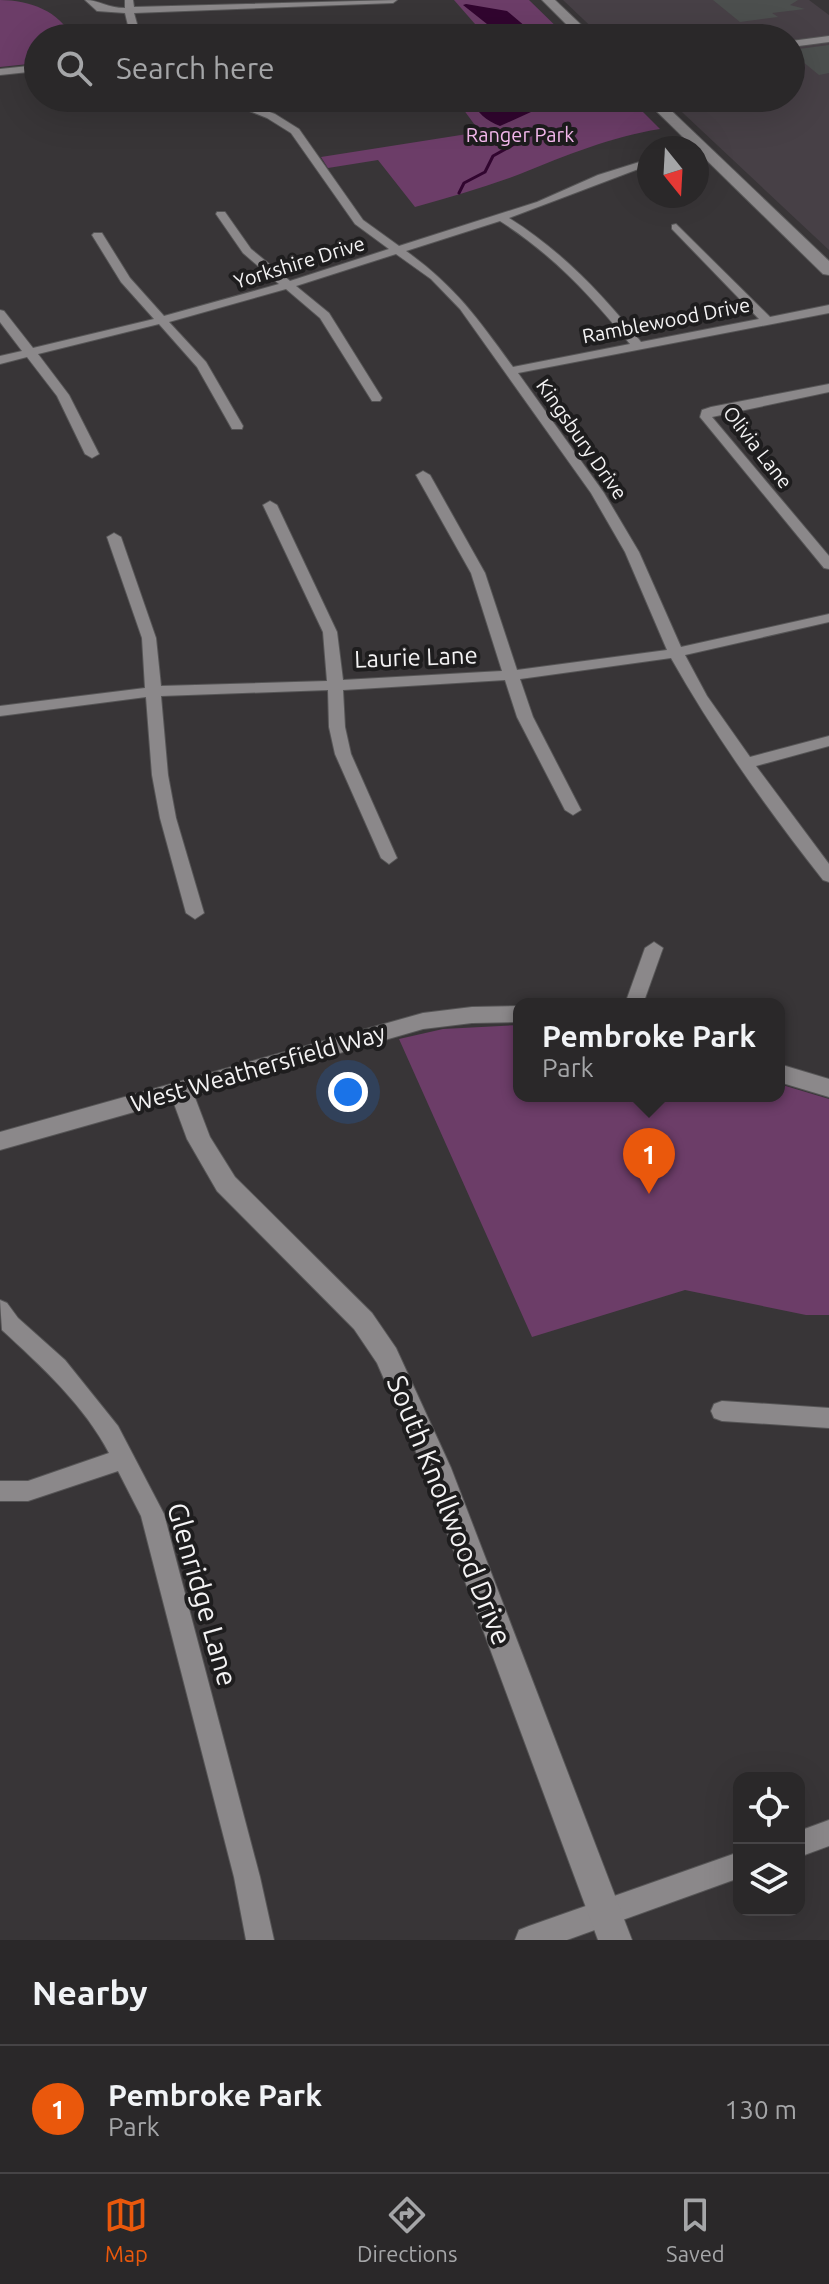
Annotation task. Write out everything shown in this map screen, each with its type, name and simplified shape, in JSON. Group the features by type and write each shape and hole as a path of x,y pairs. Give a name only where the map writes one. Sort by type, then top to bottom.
{"main road":[{"path":"534,0 559,24"},
{"path":"548,0 573,24"},
{"path":"649,112 674,136"},
{"path":"663,112 685,136"},
{"path":"709,161 829,270"},
{"path":"709,162 829,288"}],"street":[{"path":"89,0 103,10 129,5 393,0"},
{"path":"805,42 829,39"},
{"path":"0,72 24,69"},
{"name":"Kingsbury Drive","path":"260,112 295,131 354,216 370,232 424,268 452,292 611,516 644,577 676,653 700,696 829,876"},
{"name":"Yorkshire Drive","path":"0,360 164,320 288,285 541,204 637,164"},
{"path":"221,214 247,251 315,306 329,322 376,398"},
{"path":"501,217 538,240 575,270 638,346"},
{"path":"676,227 767,321"},
{"path":"98,235 118,271 202,365 237,426"},
{"name":"Ramblewood Drive","path":"510,371 829,309"},
{"path":"0,314 68,403 92,454"},
{"name":"Olivia Lane","path":"829,388 716,410 707,413 706,417 829,565"},
{"path":"423,475 478,573 511,676 535,738 573,810"},
{"path":"270,505 330,632 337,727 343,754 389,858"},
{"path":"114,537 146,627 155,691 160,775 168,818 195,913"},
{"name":"Laurie Lane","path":"0,711 155,691 511,676 676,653 829,618"},
{"path":"746,763 829,741"},
{"path":"636,998 654,948"},
{"name":"West Weathersfield Way","path":"0,1141 423,1021 513,1014"},
{"path":"785,1075 829,1088"},
{"name":"South Knollwood Drive","path":"180,1090 199,1139 226,1184 363,1321 387,1356 437,1468 615,1940"},
{"name":"Glenridge Lane","path":"0,1309 10,1324 57,1367 110,1433 152,1514 247,1877 260,1940"},
{"path":"722,1411 829,1418"},
{"path":"0,1491 28,1491 125,1458"},
{"path":"805,1842 829,1833"},
{"path":"529,1940 733,1867"}],"shaded area":[{"path":"563,0 809,0 829,15 829,250 682,112 805,112 805,24 588,24"},
{"path":"463,5 507,11 522,24 487,24"},
{"path":"479,112 531,112 500,126"}],"green space":[{"path":"0,0 33,5 52,14 63,24 24,24 24,64 0,67"},
{"path":"454,0 529,0 554,24 475,24"},
{"name":"Ranger Park","path":"465,112 643,112 660,129 606,142 494,183 415,207 378,160 328,168 321,157 480,132"},
{"path":"513,1025 513,1102 785,1102 785,1086 829,1099 829,1315 806,1315 685,1290 532,1337 399,1039 443,1029"}],"building":[{"path":"713,0 798,0 790,5 805,9 772,13 778,17 740,22"},
{"path":"829,45 829,73 819,75 805,64 805,48"}],"waterway":[{"path":"459,193 464,183 485,172 493,156 518,142 516,137"}],"place":[{"name":"Pembroke Park","path":"649,1194"}]}
